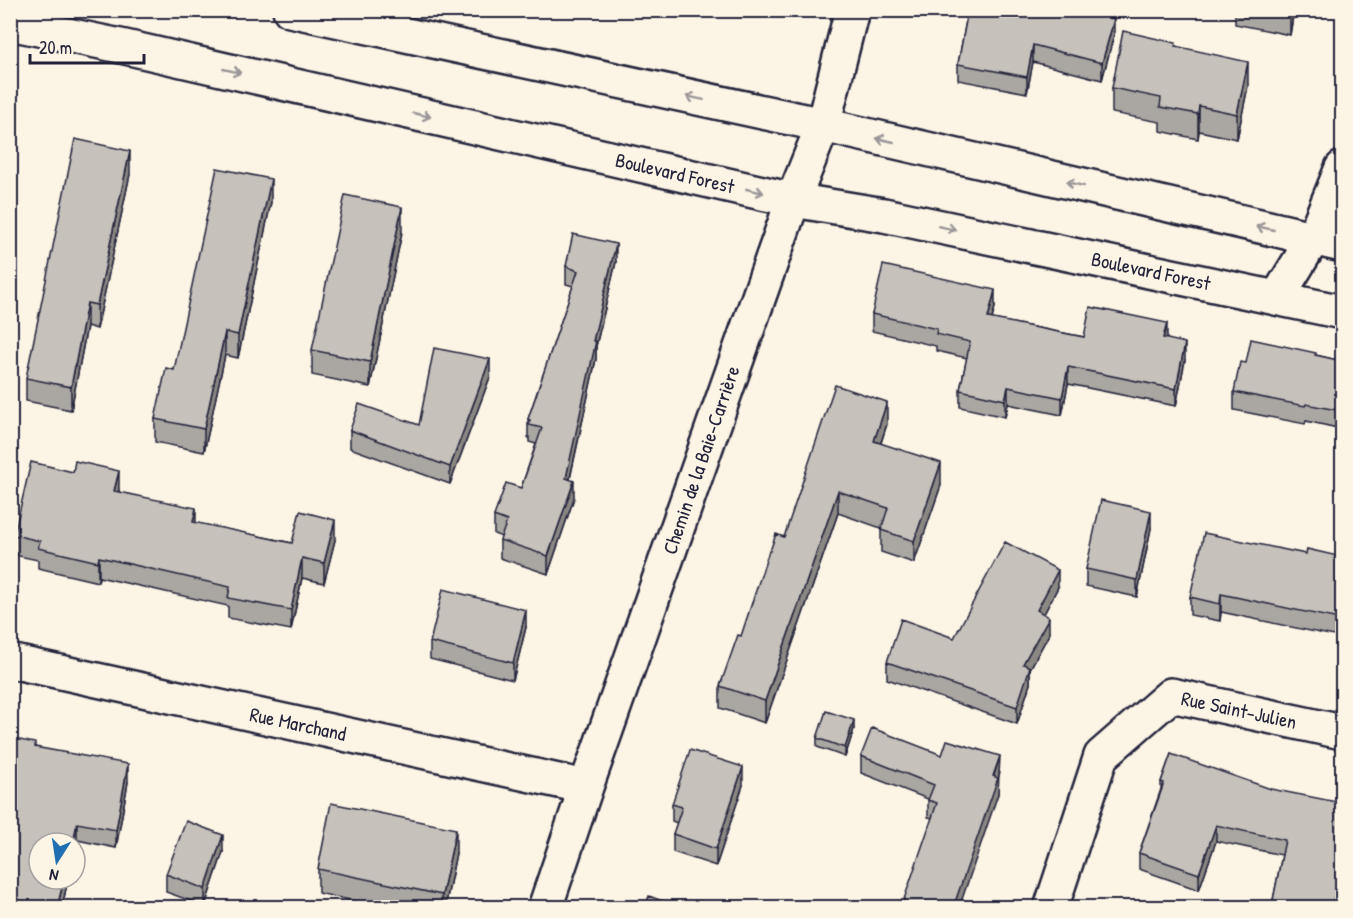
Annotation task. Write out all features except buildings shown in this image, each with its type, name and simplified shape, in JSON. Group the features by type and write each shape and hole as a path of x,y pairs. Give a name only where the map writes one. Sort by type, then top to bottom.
{"street":[{"path":"290,10 822,125 1328,242"},
{"name":"Chemin de la Baie-Carrière","path":"545,908 793,200 822,125 852,10"},
{"name":"Boulevard Forest","path":"10,23 125,47 793,200 884,215 1342,312"},
{"path":"1277,298 1328,242 1342,168"},
{"name":"Rue Marchand","path":"10,661 586,787"},
{"name":"Rue Saint-Julien","path":"1051,908 1101,756 1171,695 1342,732"}]}
